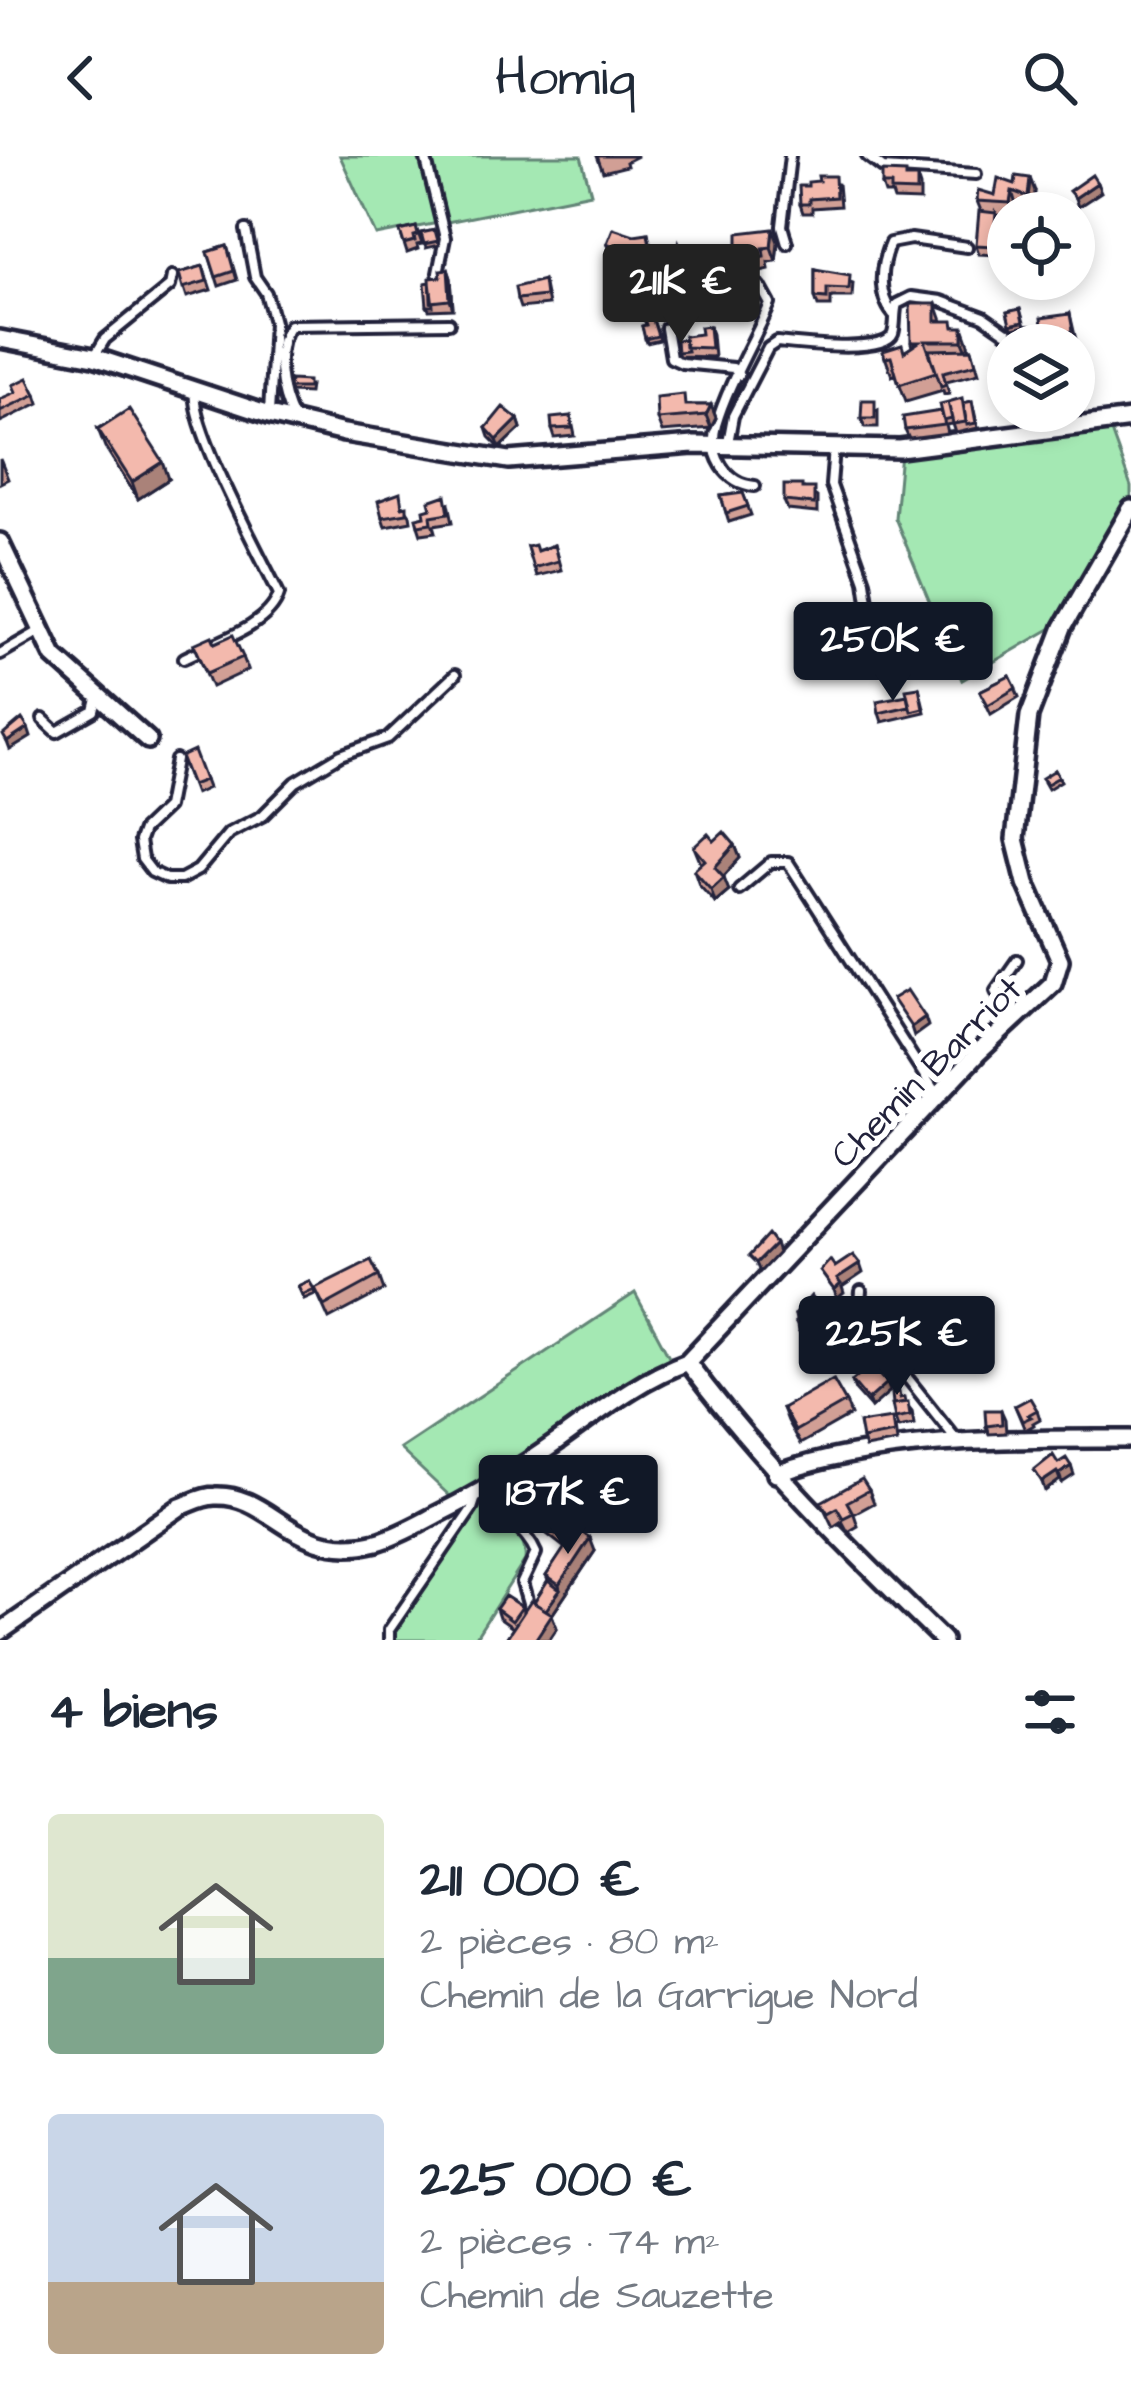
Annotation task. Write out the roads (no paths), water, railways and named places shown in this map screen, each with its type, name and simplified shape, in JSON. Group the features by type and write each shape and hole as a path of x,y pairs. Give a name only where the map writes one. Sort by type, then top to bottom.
{"street":[{"path":"0,339 94,356 269,415 376,440 509,460 722,445 900,449 1131,419"},
{"name":"Chemin Barriot","path":"686,1363 938,1096 1048,991 1060,968 1026,883 1015,839 1029,716 1064,627 1131,509"},
{"path":"0,542 54,656 148,740"},
{"path":"0,1632 180,1507 203,1498 218,1495 247,1502 299,1536 324,1544 382,1541 484,1488 652,1375 686,1363 776,1474 943,1640"},
{"path":"776,1474 802,1464 904,1448 1131,1438"}],"lane":[{"path":"425,156 445,238 438,273"},
{"path":"787,243 782,226 790,156"},
{"path":"867,156 883,168 976,175"},
{"path":"246,230 255,278 266,293 274,322 269,415"},
{"path":"893,315 884,303 882,262 890,244 911,239 967,247"},
{"path":"94,356 105,338 170,286 172,276"},
{"path":"675,282 760,286 770,304 715,428 727,477 738,485 755,486"},
{"path":"722,445 768,348 777,342 884,344 893,335 897,304 911,297 940,301 994,324"},
{"path":"295,421 281,385 283,334 290,325 449,323"},
{"path":"666,328 671,358 733,368 739,375"},
{"path":"184,658 263,617 275,607 279,594 203,434 192,403 196,389"},
{"path":"834,448 831,485 866,581 873,635"},
{"path":"0,654 40,631"},
{"path":"176,760 166,807 143,830 139,842 142,859 152,872 181,880 198,870 229,833 262,815 296,782 341,755 388,738 455,675"},
{"path":"43,718 57,732 94,710 97,692"},
{"path":"740,890 771,862 788,862 938,1096"},
{"path":"1012,1022 996,990 1017,960"},
{"path":"861,1291 859,1317 961,1444"},
{"path":"389,1640 389,1630 484,1488 498,1512 531,1540 536,1553 522,1583 531,1607 527,1619"}]}
